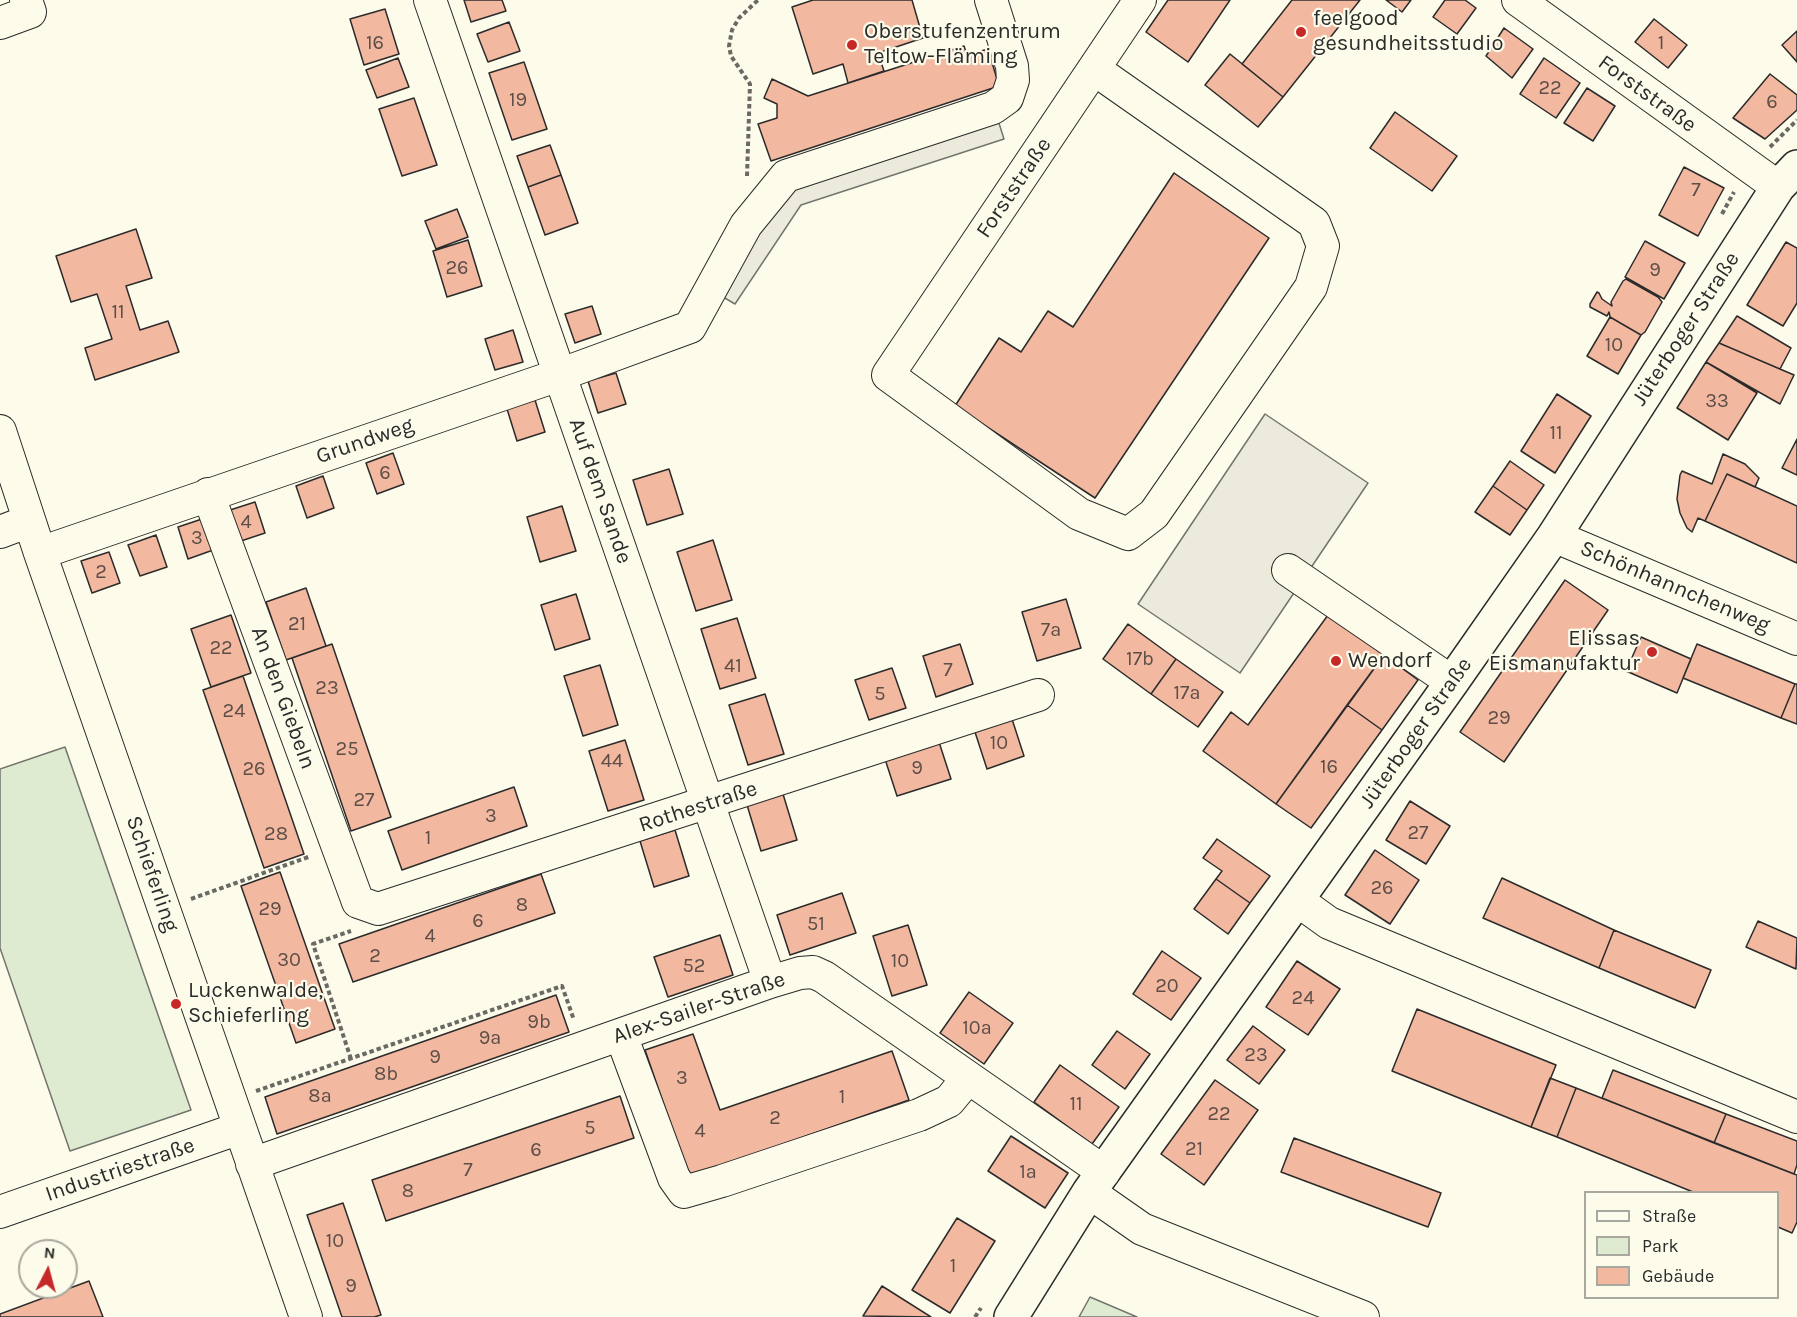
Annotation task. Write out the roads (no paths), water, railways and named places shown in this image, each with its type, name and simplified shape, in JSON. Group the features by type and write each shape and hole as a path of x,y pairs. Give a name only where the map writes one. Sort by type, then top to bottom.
{"main road":[{"name":"Jüterboger Straße","path":"1011,1317 1096,1182 1554,536 1787,177"}],"street":[{"name":"Auf dem Sande","path":"430,0 770,982"},
{"name":"Grundweg","path":"40,553 559,375 690,327 746,225 786,176 993,108 1007,98 1013,80 1012,66 991,0"},
{"name":"Forststraße","path":"1094,69 1314,223 1323,246 1311,287 1154,514 1128,534 1079,514 888,375 1140,0"},
{"name":"Forststraße","path":"1518,0 1787,177"},
{"path":"0,23 28,6"},
{"name":"Schieferling","path":"0,431 40,553 306,1317"},
{"name":"An den Giebeln","path":"208,494 337,846 363,904"},
{"path":"0,532 29,521"},
{"name":"Schönhannchenweg","path":"1554,536 1797,639"},
{"path":"1288,570 1452,682"},
{"name":"Rothestraße","path":"363,904 378,909 708,804 1038,695"},
{"path":"1298,900 1329,923 1797,1117"},
{"name":"Alex-Sailer-Straße","path":"252,1164 770,982 800,973 813,972 824,976 968,1078 1096,1182 1142,1229 1363,1317"},
{"path":"621,1035 674,1178 684,1192 918,1115 949,1101 968,1078"},
{"name":"Industriestraße","path":"0,1212 235,1114"}],"place":[{"name":"feelgood gesundheitsstudio","path":"1301,32"},
{"name":"Oberstufenzentrum Teltow-Fläming","path":"852,45"},
{"name":"Elissas Eismanufaktur","path":"1652,652"},
{"name":"Wendorf","path":"1336,661"},
{"name":"Luckenwalde, Schieferling","path":"176,1004"}]}
